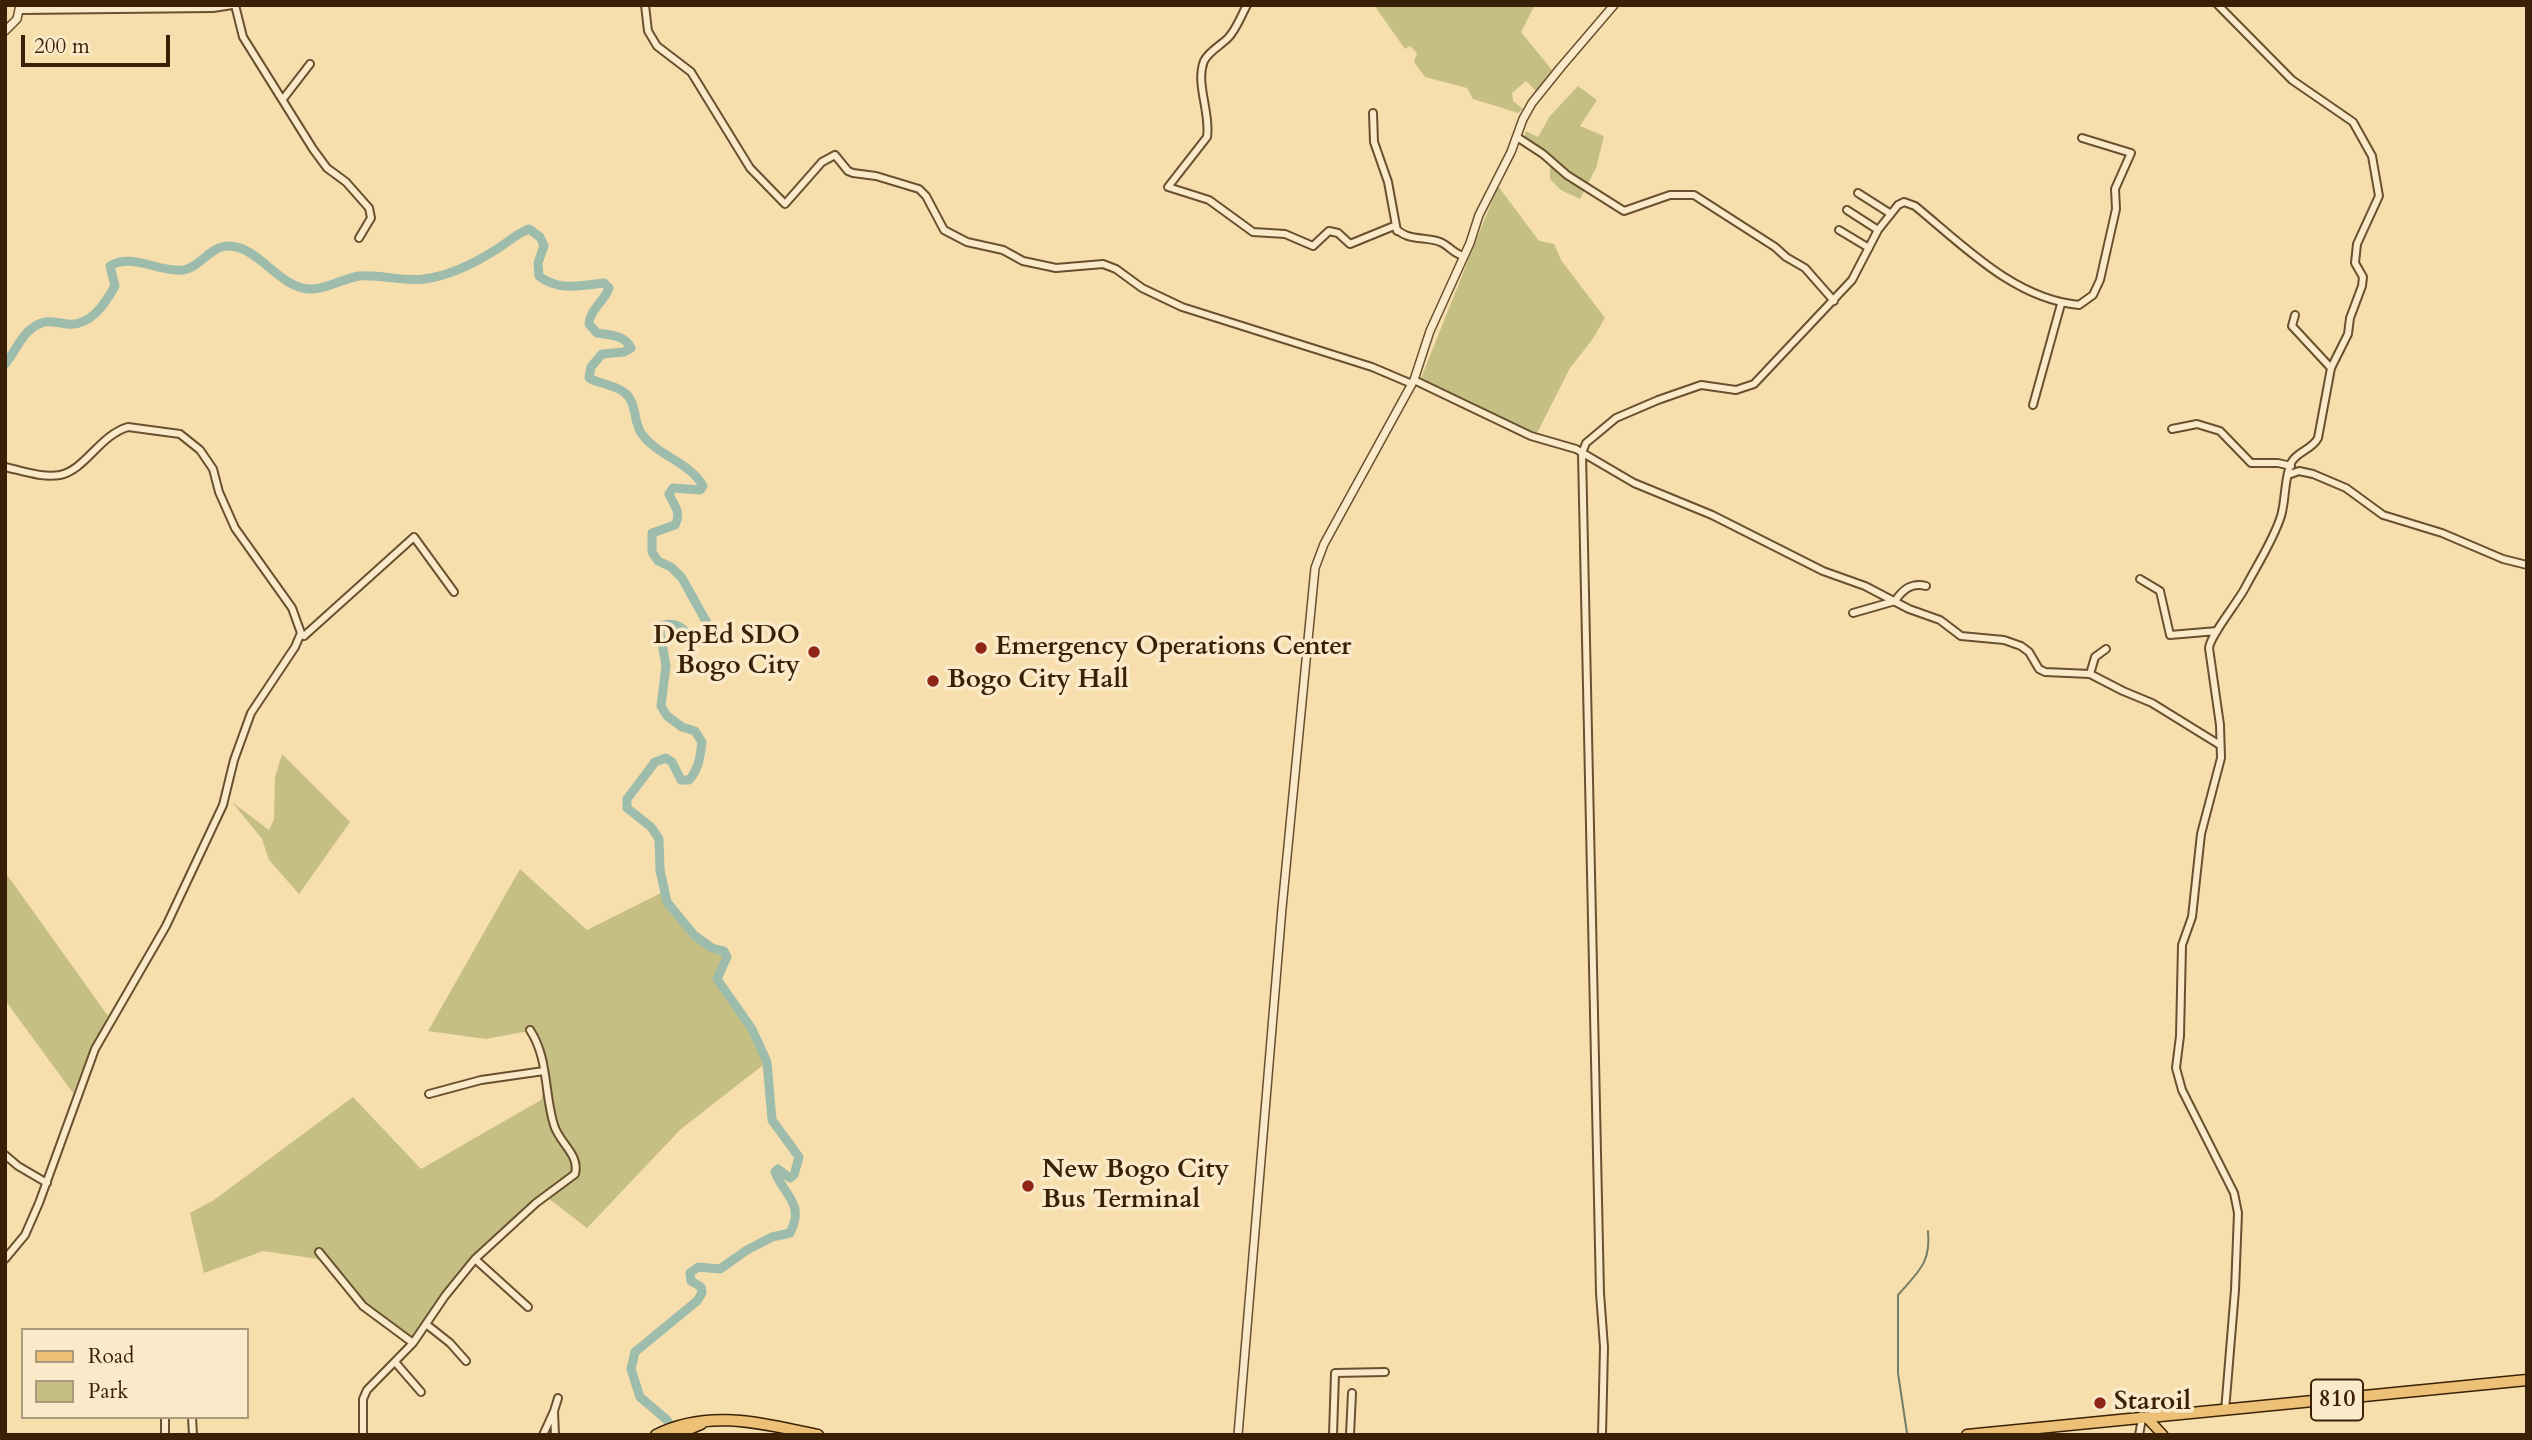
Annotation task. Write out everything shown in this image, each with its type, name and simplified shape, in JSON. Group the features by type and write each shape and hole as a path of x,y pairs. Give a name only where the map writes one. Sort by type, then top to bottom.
{"highway":[{"name":"810","path":"1966,1435 2527,1380"},
{"path":"665,1433 708,1420 747,1420 818,1435"}],"main road":[{"path":"2145,1419 2163,1435"}],"street":[{"path":"5,32 17,19 20,8 213,8 234,5 243,37 327,168 346,182 372,213 359,239"},
{"path":"645,5 648,31 657,46 691,72 750,168 785,204 822,162 835,155 848,171 919,189 926,196 944,230 968,242 1003,250 1024,261 1056,268 1103,264 1116,269 1142,288 1182,307 1413,382 1531,436 1582,453 1634,482 1712,515 1787,551 1809,565 1865,586 1940,620 1961,636 2004,640 2021,646 2029,652 2039,669 2045,672 2090,674 2152,703 2220,745"},
{"path":"1247,5 1230,37 1204,61 1202,79 1207,137 1168,187 1209,200 1253,232 1285,234 1313,246 1329,231 1338,233 1350,244 1394,226 1398,232 1419,239 1439,241 1464,257"},
{"path":"1238,1435 1282,908 1315,568 1324,544 1413,382 1430,331 1523,119 1532,103 1614,5"},
{"path":"2218,5 2292,80 2353,122 2372,156 2379,196 2357,244 2355,263 2363,277 2362,286 2350,318 2348,334 2331,368 2318,438 2311,447 2298,455 2291,466 2280,520 2244,590 2210,640 2208,648 2221,758 2201,834 2192,917 2182,945 2180,1036 2176,1068 2182,1090 2234,1193 2238,1213 2234,1317 2225,1411"},
{"path":"283,99 310,64"},
{"path":"1373,113 1374,142 1388,183 1398,232"},
{"path":"1517,137 1544,154 1567,175 1624,211 1670,195 1693,195 1805,268 1833,301"},
{"path":"1602,1435 1604,1347 1600,1293 1582,453 1586,443 1616,418 1658,400 1701,385 1736,390 1754,384 1852,280 1878,230 1904,202 1915,206 1993,272 2061,304 2079,305 2093,295 2100,280 2116,209 2115,188 2131,153 2082,138"},
{"path":"1858,193 1891,214"},
{"path":"1847,210 1878,230"},
{"path":"1839,230 1869,248"},
{"path":"1827,294 1843,290"},
{"path":"2033,405 2061,304"},
{"path":"2295,315 2292,326 2331,368"},
{"path":"2172,429 2197,424 2220,431 2251,463 2291,466"},
{"path":"5,467 42,475 58,475 73,469 106,438 128,427 180,434 192,442 207,459 235,528 292,608 301,633 295,647 251,713 234,760 223,805 166,926 95,1049 47,1183 25,1235 5,1259"},
{"path":"2288,475 2299,471 2312,474 2346,488 2383,515 2442,533 2502,559 2527,565"},
{"path":"301,633 304,636 414,537 454,592"},
{"path":"2140,579 2160,591 2170,635 2217,631"},
{"path":"1853,613 1895,601 1900,593 1912,585 1926,586"},
{"path":"2090,674 2095,657 2106,649"},
{"path":"363,1435 364,1394 413,1343 475,1259 536,1203 575,1174 575,1157 554,1126 537,1040 530,1030"},
{"path":"429,1094 481,1080 544,1071"},
{"path":"5,1155 18,1167 47,1183"},
{"path":"319,1252 363,1306 413,1343"},
{"path":"475,1259 528,1307"},
{"path":"426,1324 450,1343 466,1361"},
{"path":"395,1362 421,1392"},
{"path":"1333,1435 1335,1373 1385,1372"},
{"path":"1350,1435 1352,1393"},
{"path":"543,1435 558,1398"},
{"path":"554,1411 555,1435"},
{"path":"2138,1435 2145,1419"}],"green space":[{"path":"1374,5 1535,5 1521,32 1552,70 1537,92 1526,81 1512,93 1513,101 1523,109 1518,113 1473,99 1467,88 1425,77 1414,62 1417,53 1410,46 1405,49"},
{"path":"1578,86 1597,100 1580,126 1604,136 1596,168 1580,199 1561,190 1550,179 1550,158 1524,138 1526,131 1538,137 1550,116"},
{"path":"1498,186 1539,241 1554,244 1561,260 1605,318 1570,368 1536,435 1421,378"},
{"path":"282,754 350,822 299,894 269,860 262,839 232,802 269,830 274,819 275,777"},
{"path":"520,869 587,930 665,891 679,920 705,943 724,951 727,957 717,979 752,1029 767,1062 681,1129 587,1228 544,1195 461,1273 412,1340 367,1310 345,1283 318,1259 263,1251 204,1273 190,1213 214,1200 353,1097 421,1169 541,1100 549,1065 529,1031 486,1039 428,1031"},
{"path":"5,872 108,1016 89,1052 73,1093 5,1000"}],"waterway":[{"path":"5,364 27,332 40,323 75,324 96,313 115,286 110,266 127,261 183,270 222,247 230,246 249,252 284,279 302,288 313,289 359,276 416,280 443,275 480,259 529,229 540,237 544,246 538,263 539,276 561,286 604,283 609,288 592,314 589,324 597,333 621,338 631,348 624,352 602,354 591,367 589,378 625,393 629,397 641,433 656,448 690,471 703,486 700,490 673,488 669,494 677,509 677,520 675,525 652,533 652,552 658,561 671,567 682,578 712,632 711,641 701,641 676,625 659,626 666,666 661,706 667,716 682,727 695,731 702,742 701,753 689,780 681,780 672,762 666,758 655,762 627,799 627,808 651,827 659,839 660,870 667,902 694,935 712,948 724,951 727,957 717,979 752,1029 767,1062 772,1120 799,1157 794,1175 790,1178 778,1169 775,1172 794,1207 794,1223 790,1233 772,1237 720,1269 698,1267 690,1273 691,1281 701,1287 702,1293 697,1301 635,1352 631,1369 640,1397 667,1420 675,1432"},
{"path":"1907,1433 1898,1373 1898,1295 1922,1266 1928,1251 1928,1231"}],"place":[{"name":"Emergency Operations Center","path":"981,648"},
{"name":"DepEd SDO Bogo City","path":"814,652"},
{"name":"Bogo City Hall","path":"933,681"},
{"name":"New Bogo City Bus Terminal","path":"1028,1186"},
{"name":"Staroil","path":"2100,1403"}]}
